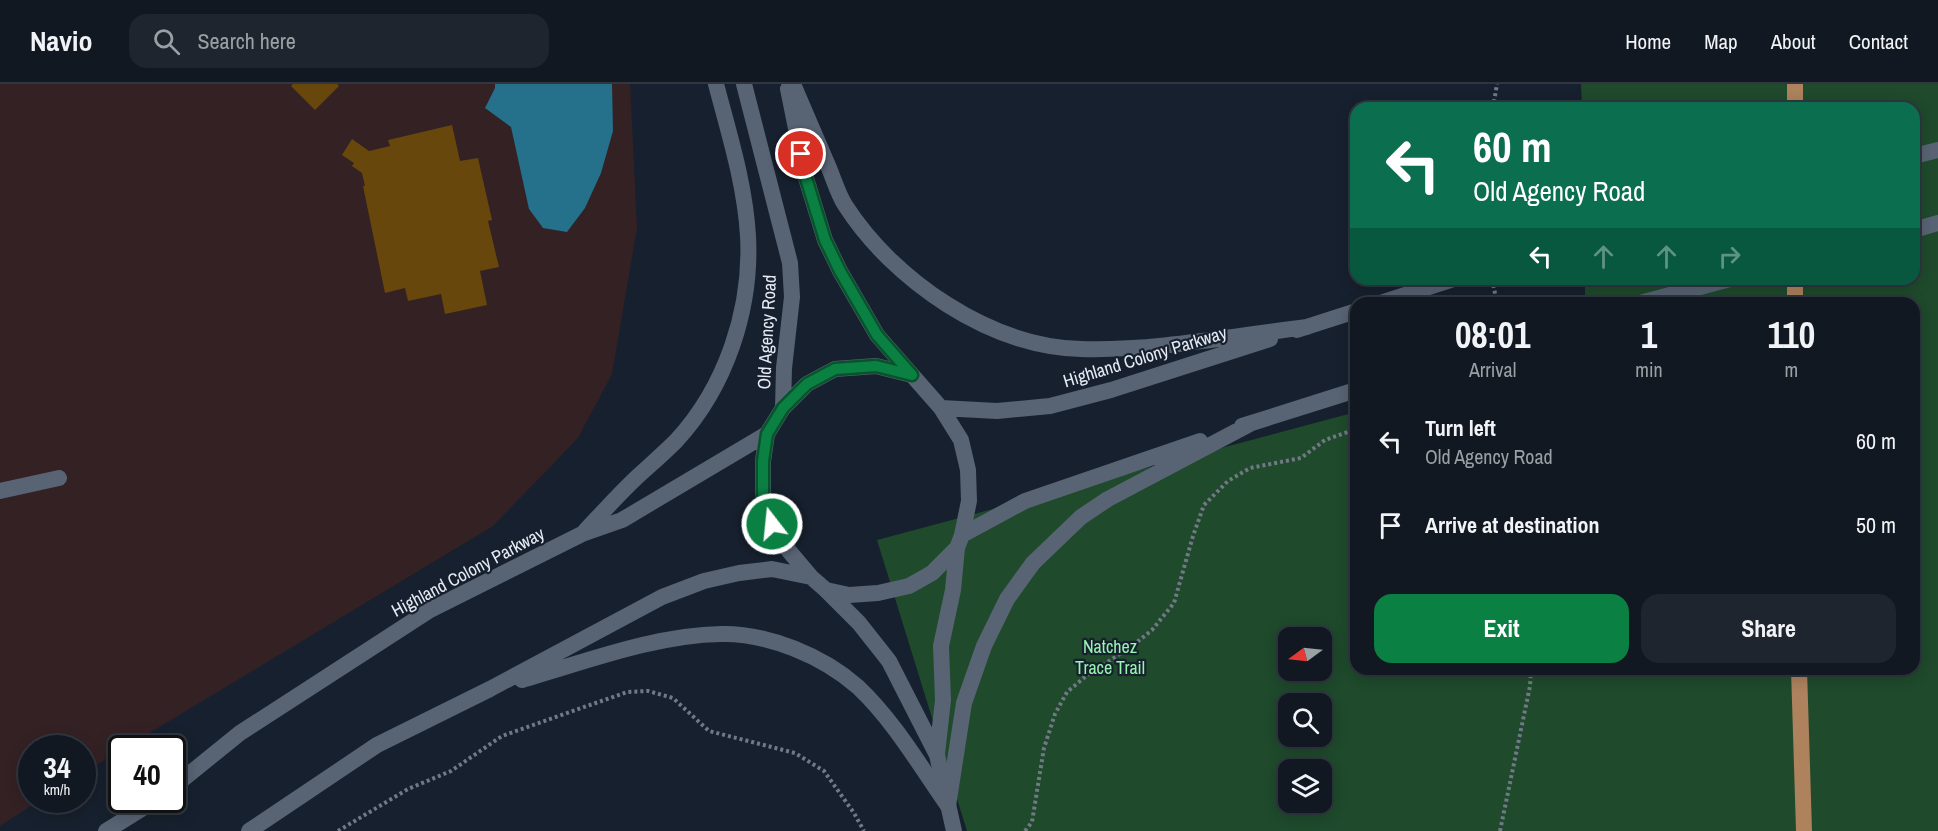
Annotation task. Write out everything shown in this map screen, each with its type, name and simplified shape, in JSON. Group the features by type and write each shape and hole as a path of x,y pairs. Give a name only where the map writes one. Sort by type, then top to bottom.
{"main road":[{"path":"1795,84 1795,102"},
{"path":"1799,675 1804,831"}],"street":[{"path":"582,534 676,440 706,402 730,353 746,297 748,236 740,178 716,84"},
{"name":"Old Agency Road","path":"744,84 790,263 792,297 784,368 783,408"},
{"path":"787,84 806,178 825,240 877,335 941,408 961,440 968,470 969,501 941,646 943,700 937,755"},
{"path":"793,84 844,204 885,257 935,298 979,322 1031,341 1079,349 1145,347 1307,327"},
{"path":"1920,154 1938,150"},
{"path":"1920,228 1938,223"},
{"path":"1398,297 1436,285"},
{"path":"1662,297 1708,285"},
{"name":"Highland Colony Parkway","path":"941,408 997,411 1050,406 1111,390 1350,313"},
{"path":"912,375 876,366 835,369 807,384 783,408 767,434 763,461 763,493 772,524 789,551 811,577 859,623 889,661 937,755 954,831"},
{"path":"826,590 849,595 878,593 909,586 932,573 960,542 1025,501 1350,392"},
{"path":"948,806 964,703 984,646 1007,599 1034,563 1081,518 1108,499 1250,424"},
{"name":"Highland Colony Parkway","path":"186,777 240,733 430,610 582,534 621,520 767,434"},
{"path":"0,491 59,478"},
{"path":"249,831 377,745 490,689 662,597 704,580 739,573 772,569 811,577"},
{"path":"490,689 659,641 722,634 761,639 792,648 825,663 857,687 888,719 948,806"},
{"path":"106,831 135,813"}],"path":[{"path":"1494,102 1497,84"},
{"path":"1025,831 1032,822 1044,748 1055,714 1067,692 1085,677 1139,641 1152,630 1174,603 1204,505 1228,481 1250,468 1301,458 1325,440 1350,431"},
{"path":"1500,831 1531,675"},
{"path":"338,831 408,789 451,771 502,736 627,692 648,691 673,699 709,731 795,753 825,771 864,831"}],"shaded area":[{"path":"0,84 630,84 637,228 612,374 578,438 493,526 146,735 108,735 108,758 96,765 96,735 18,735 18,813 20,813 0,826"}],"green space":[{"name":"Natchez Trace Trail","path":"1581,84 1938,84 1938,831 967,831 877,540 1350,414 1350,675 1920,675 1920,297 1585,297 1585,285 1920,285 1920,102 1582,102"}],"water":[{"path":"495,84 612,84 613,131 601,173 585,208 567,232 543,228 529,209 511,127 485,108"}],"building":[{"path":"293,84 337,84 339,86 315,110 291,86"},
{"path":"452,125 460,161 478,158 492,220 488,221 499,267 480,271 487,305 445,314 441,294 408,301 405,288 385,293 362,173 352,166 354,163 342,155 352,139 369,151 390,146 388,140"}],"route":[{"path":"772,524 763,493 763,461 767,434 783,408 807,384 835,369 876,366 912,375 877,335 840,271 825,240 801,154"}]}
